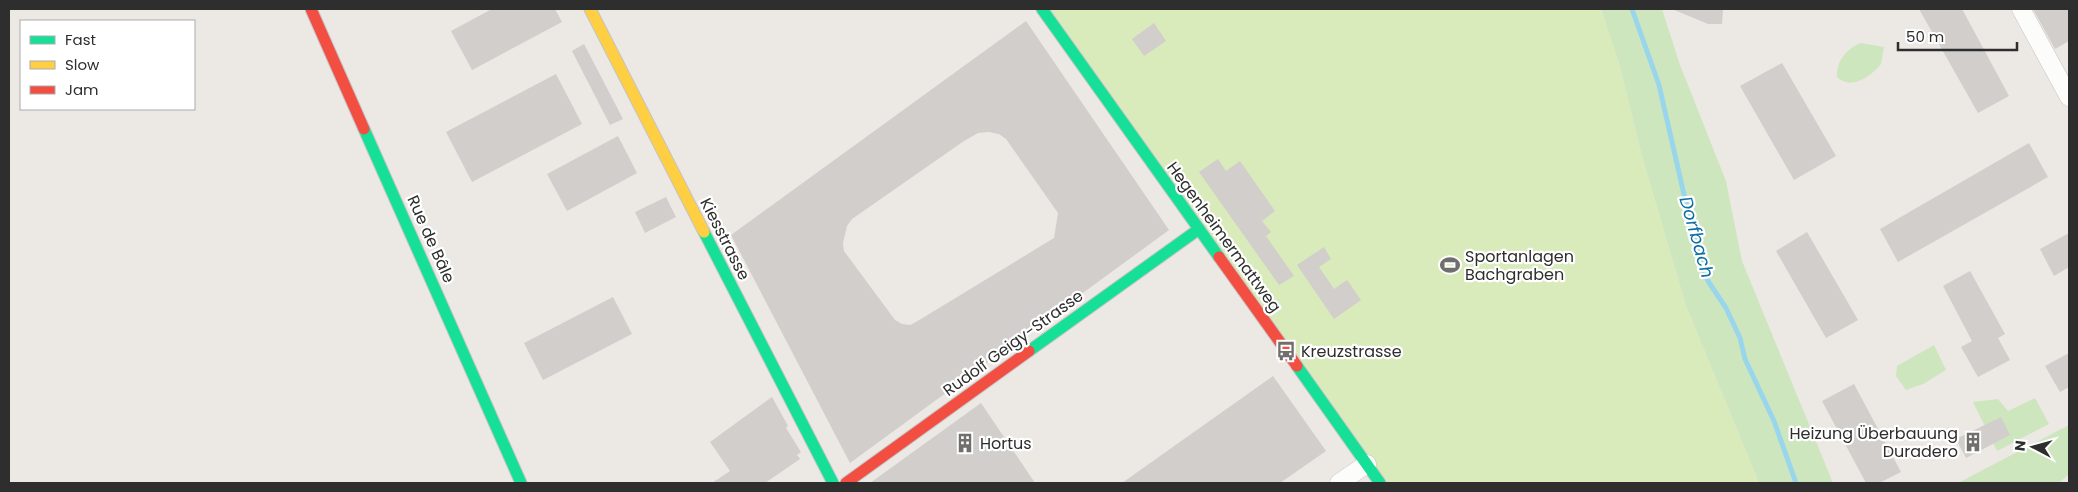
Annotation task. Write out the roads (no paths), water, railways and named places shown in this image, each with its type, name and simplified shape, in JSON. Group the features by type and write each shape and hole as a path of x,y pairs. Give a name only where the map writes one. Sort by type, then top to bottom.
{"street":[{"name":"Rue de Bâle","path":"312,9 521,483"},
{"name":"Kiesstrasse","path":"590,9 833,483"},
{"name":"Hegenheimermattweg","path":"1042,9 1380,483"},
{"path":"2021,9 2069,97"},
{"name":"Rudolf Geigy-Strasse","path":"846,483 1200,229"},
{"path":"1339,483 1367,464"}],"waterway":[{"name":"Dorfbach","path":"1632,9 1659,85 1696,247 1708,281 1726,308 1740,338 1745,359 1774,421 1796,483"}],"place":[{"name":"Sportanlagen Bachgraben","path":"1450,265"},
{"name":"Kreuzstrasse","path":"1286,351"},
{"name":"Heizung Überbauung Duradero","path":"1973,442"},
{"name":"Hortus","path":"965,443"}]}
